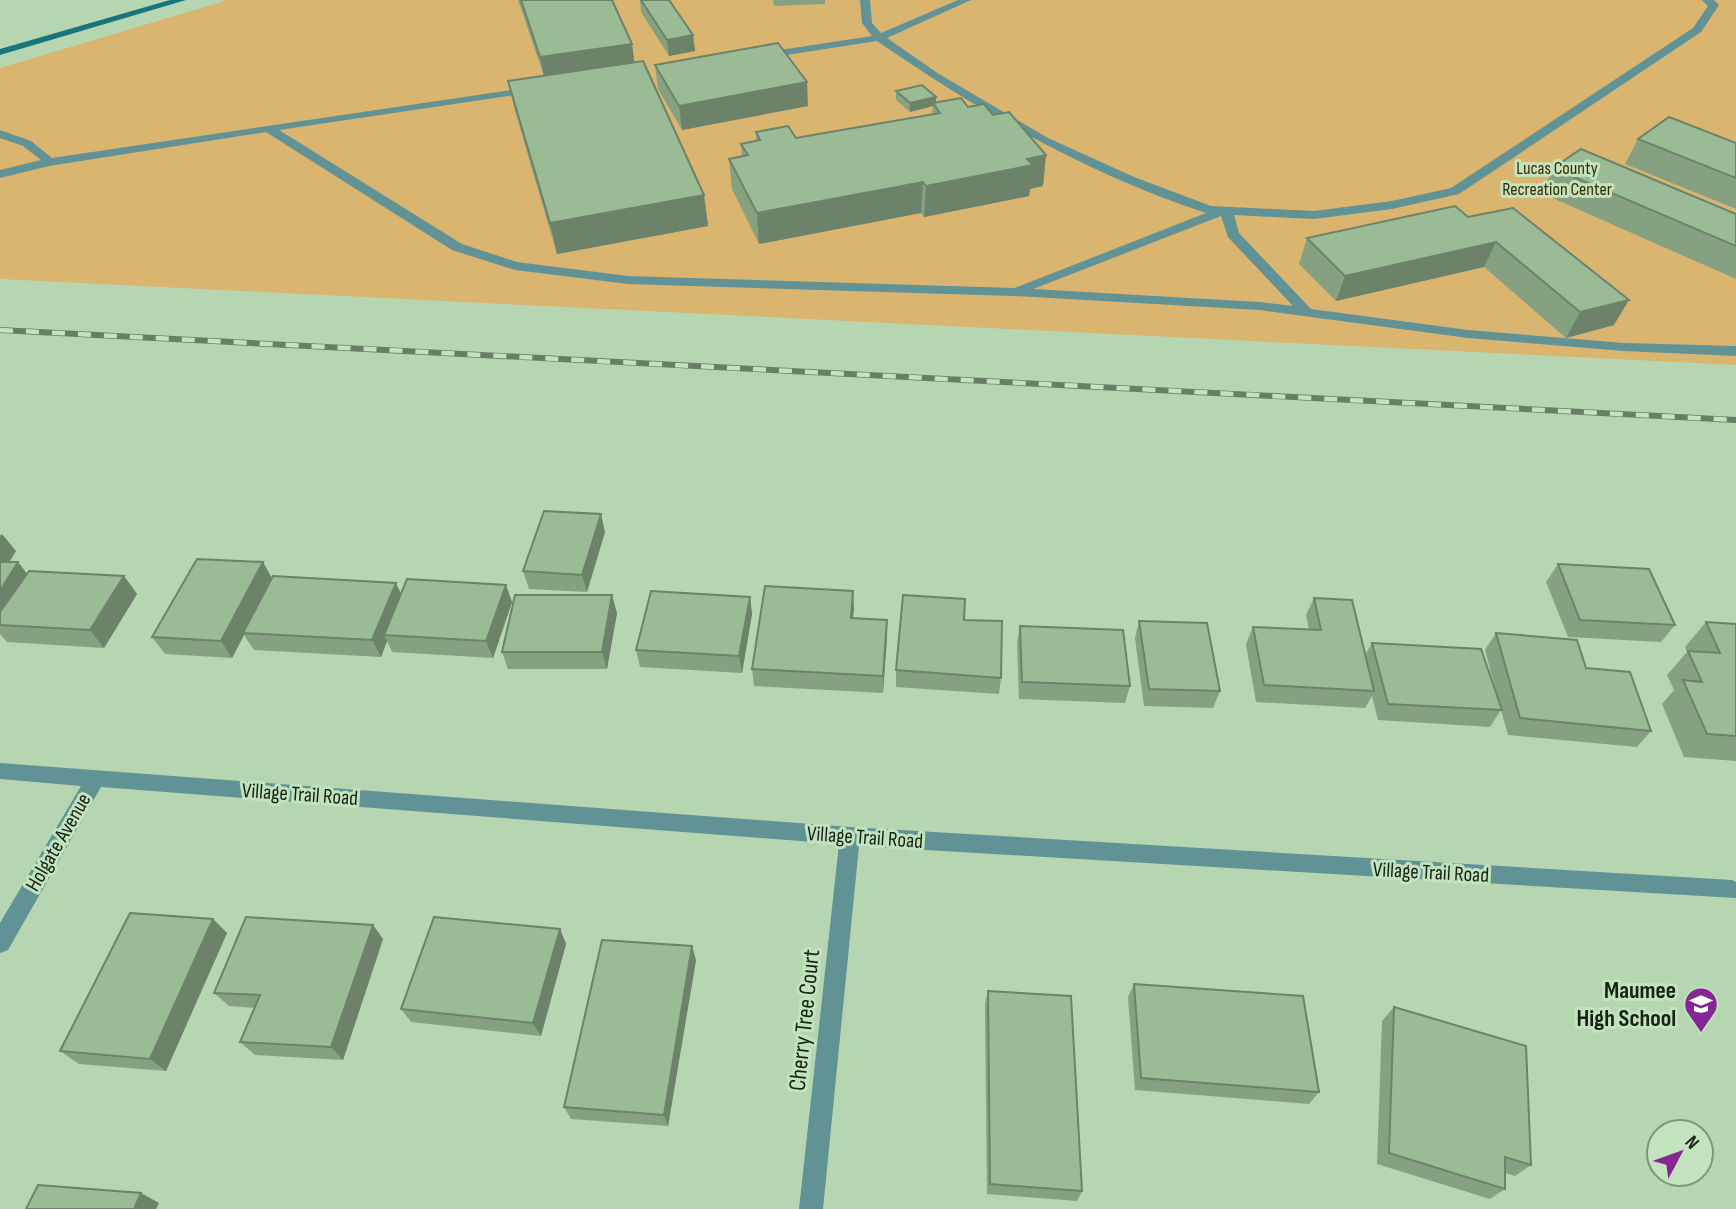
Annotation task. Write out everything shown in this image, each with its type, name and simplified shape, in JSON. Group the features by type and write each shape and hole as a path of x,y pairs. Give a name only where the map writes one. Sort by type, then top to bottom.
{"street":[{"path":"0,52 181,0"},
{"path":"865,0 867,23 879,38 935,76 1044,140 1130,180 1209,210 1314,215 1392,205 1455,191 1697,30 1713,2"},
{"path":"754,57 879,38 966,0"},
{"path":"0,174 49,162 547,88"},
{"path":"269,128 457,247 515,266 628,280 1014,292 1259,306 1468,334 1624,347 1736,351"},
{"path":"0,134 9,135 41,152 49,162"},
{"path":"1014,292 1226,210"},
{"path":"1226,210 1233,234 1307,313"},
{"name":"Village Trail Road","path":"0,771 850,836 1734,890"},
{"name":"Holgate Avenue","path":"0,943 96,778"},
{"name":"Cherry Tree Court","path":"811,1209 850,836"}],"green space":[{"name":"Lucas County Recreation Center","path":"228,0 1736,0 1736,365 0,279 0,68"}],"building":[{"path":"521,0 612,0 632,44 540,57"},
{"path":"641,0 669,0 693,35 667,40"},
{"path":"778,43 807,82 679,106 655,65"},
{"path":"643,61 704,195 550,223 508,81"},
{"path":"922,85 936,97 910,103 896,91"},
{"path":"961,98 968,107 984,104 993,115 1009,112 1046,155 1027,159 1033,165 926,186 923,182 757,213 729,159 748,155 741,144 760,140 756,132 788,126 796,138 940,113 933,103"},
{"path":"1669,117 1736,143 1736,178 1638,139"},
{"path":"1581,149 1736,214 1736,246 1553,168"},
{"path":"1455,206 1468,217 1513,208 1629,300 1580,312 1496,242 1345,276 1307,238"},
{"path":"544,511 601,514 582,575 523,571"},
{"path":"197,559 263,562 221,641 152,637"},
{"path":"0,562 18,562 0,591"},
{"path":"1558,564 1649,569 1675,625 1580,620"},
{"path":"29,571 124,576 90,630 0,625 0,612"},
{"path":"273,576 396,583 372,640 243,633"},
{"path":"407,579 506,585 486,641 384,635"},
{"path":"765,586 853,591 851,618 887,620 883,676 752,669"},
{"path":"651,591 750,597 739,656 636,650"},
{"path":"515,595 612,595 602,652 502,652"},
{"path":"903,595 965,599 964,620 1002,621 1001,678 896,670"},
{"path":"1314,598 1352,600 1374,691 1264,685 1253,627 1321,630"},
{"path":"1139,621 1207,623 1220,691 1149,689"},
{"path":"1706,622 1736,624 1736,736 1707,734 1683,680 1702,682 1688,651 1720,653"},
{"path":"1020,626 1123,630 1130,686 1022,682"},
{"path":"1496,633 1577,640 1586,668 1630,672 1651,731 1520,718"},
{"path":"1372,643 1481,649 1502,710 1388,704"},
{"path":"130,913 213,919 150,1059 60,1051"},
{"path":"246,917 373,925 331,1047 240,1042 260,995 214,993"},
{"path":"434,917 560,929 533,1023 401,1009"},
{"path":"602,940 692,946 664,1115 564,1107"},
{"path":"1134,984 1303,996 1319,1092 1141,1078"},
{"path":"988,991 1071,996 1082,1191 990,1184"},
{"path":"1394,1007 1526,1046 1531,1165 1505,1157 1505,1189 1389,1153"},
{"path":"38,1185 141,1193 134,1209 26,1209"}],"railway":[{"path":"0,330 1736,420"}],"place":[{"name":"Maumee High School","path":"1701,1034"}]}
